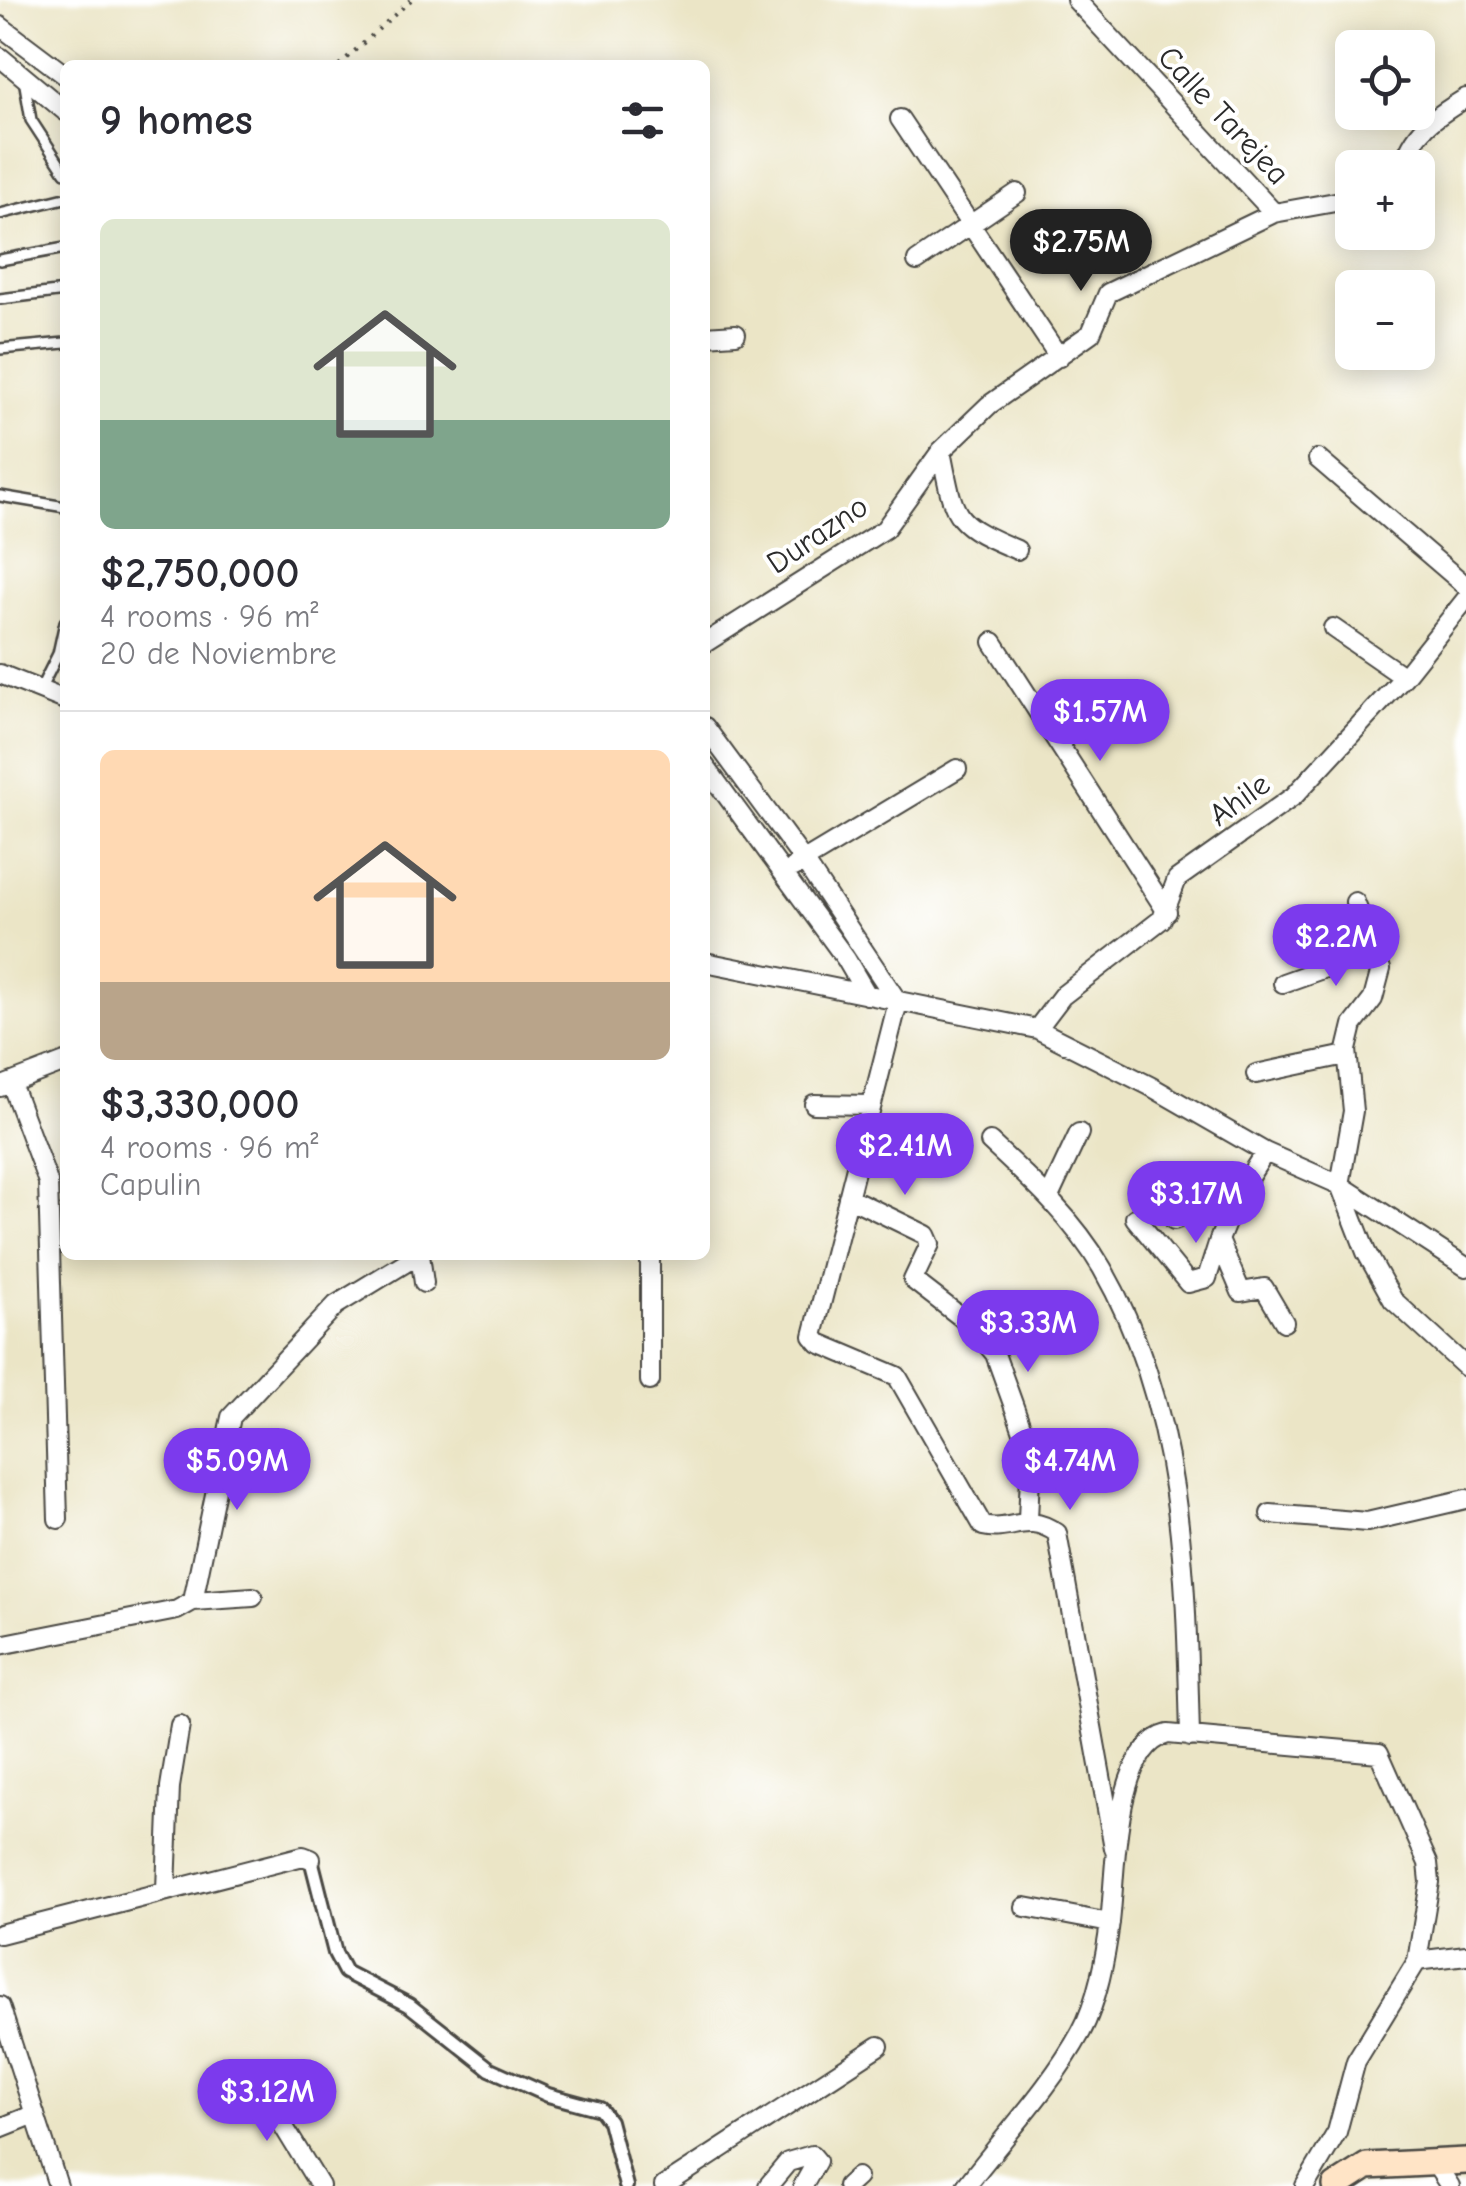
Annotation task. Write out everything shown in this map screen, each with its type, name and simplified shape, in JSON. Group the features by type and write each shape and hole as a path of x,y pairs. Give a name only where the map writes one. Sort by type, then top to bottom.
{"main road":[{"path":"1336,2186 1367,2166 1466,2161"}],"street":[{"name":"Calle Tarejea","path":"1076,0 1274,213 1335,202"},
{"path":"0,26 60,71"},
{"path":"0,57 60,107"},
{"path":"1409,150 1412,139 1435,117 1466,98"},
{"path":"900,119 1059,357"},
{"path":"917,261 1016,193"},
{"name":"Durazno","path":"710,641 885,528 941,451 1004,393 1091,333 1108,294 1274,213"},
{"path":"710,336 736,334"},
{"path":"941,451 958,518 968,529 1017,550"},
{"path":"1318,459 1466,586"},
{"name":"Ahile","path":"1037,1029 1062,996 1167,912 1176,878 1286,804 1404,677 1466,599"},
{"path":"1333,628 1404,677"},
{"path":"993,642 1167,912"},
{"path":"0,674 60,698"},
{"path":"710,735 804,860 898,1002 814,1340 898,1376 983,1526 993,1528 1028,1519 1054,1530 1060,1539 1114,1848"},
{"path":"785,873 957,769"},
{"path":"710,773 785,873 867,995"},
{"path":"1355,902 1381,969 1374,995 1352,1027 1346,1056 1353,1102 1340,1184 1366,1252 1393,1300 1466,1366"},
{"path":"1283,983 1373,951"},
{"path":"710,963 1037,1029 1265,1152 1340,1184 1466,1267"},
{"path":"1256,1074 1346,1056"},
{"path":"58,1519 48,1182 6,1086 60,1064"},
{"path":"814,1104 871,1105"},
{"path":"1049,1196 1080,1133"},
{"path":"990,1142 1049,1196 1101,1267 1160,1401 1170,1460 1186,1621 1190,1737"},
{"path":"1135,1218 1188,1283 1207,1278 1238,1196 1265,1152"},
{"path":"848,1196 926,1235 930,1244 913,1280 970,1324 995,1354 1031,1454 1028,1519"},
{"path":"1174,1220 1238,1196"},
{"path":"1220,1240 1241,1292 1264,1288 1284,1322"},
{"path":"193,1600 231,1417 330,1310 411,1260"},
{"path":"420,1260 424,1283"},
{"path":"650,1260 650,1380"},
{"path":"1270,1514 1367,1522 1466,1498"},
{"path":"0,1645 178,1610 193,1600 253,1597"},
{"path":"166,1888 170,1786 180,1725"},
{"path":"966,2186 1082,2030 1110,1923 1114,1848 1139,1756 1161,1735 1379,1754 1430,1868 1416,1961 1356,2061 1337,2132 1305,2186"},
{"path":"0,1934 166,1888 303,1856 311,1859 335,1952 345,1972 413,2008 490,2069 548,2096 600,2109 609,2121 626,2186"},
{"path":"1025,1906 1110,1923"},
{"path":"1416,1961 1466,1955"},
{"path":"0,2006 58,2186"},
{"path":"664,2186 880,2046"},
{"path":"254,2078 320,2186"},
{"path":"0,2128 35,2114"},
{"path":"768,2186 788,2162 812,2154 817,2161 803,2186"},
{"path":"1434,2162 1450,2186"}],"lane":[{"path":"24,76 31,120 60,164"},
{"path":"0,214 60,199"},
{"path":"0,260 60,249"},
{"path":"0,299 60,291"},
{"path":"0,350 60,344"},
{"path":"0,496 60,506"},
{"path":"40,690 60,655"}],"path":[{"path":"345,60 411,0"}]}
